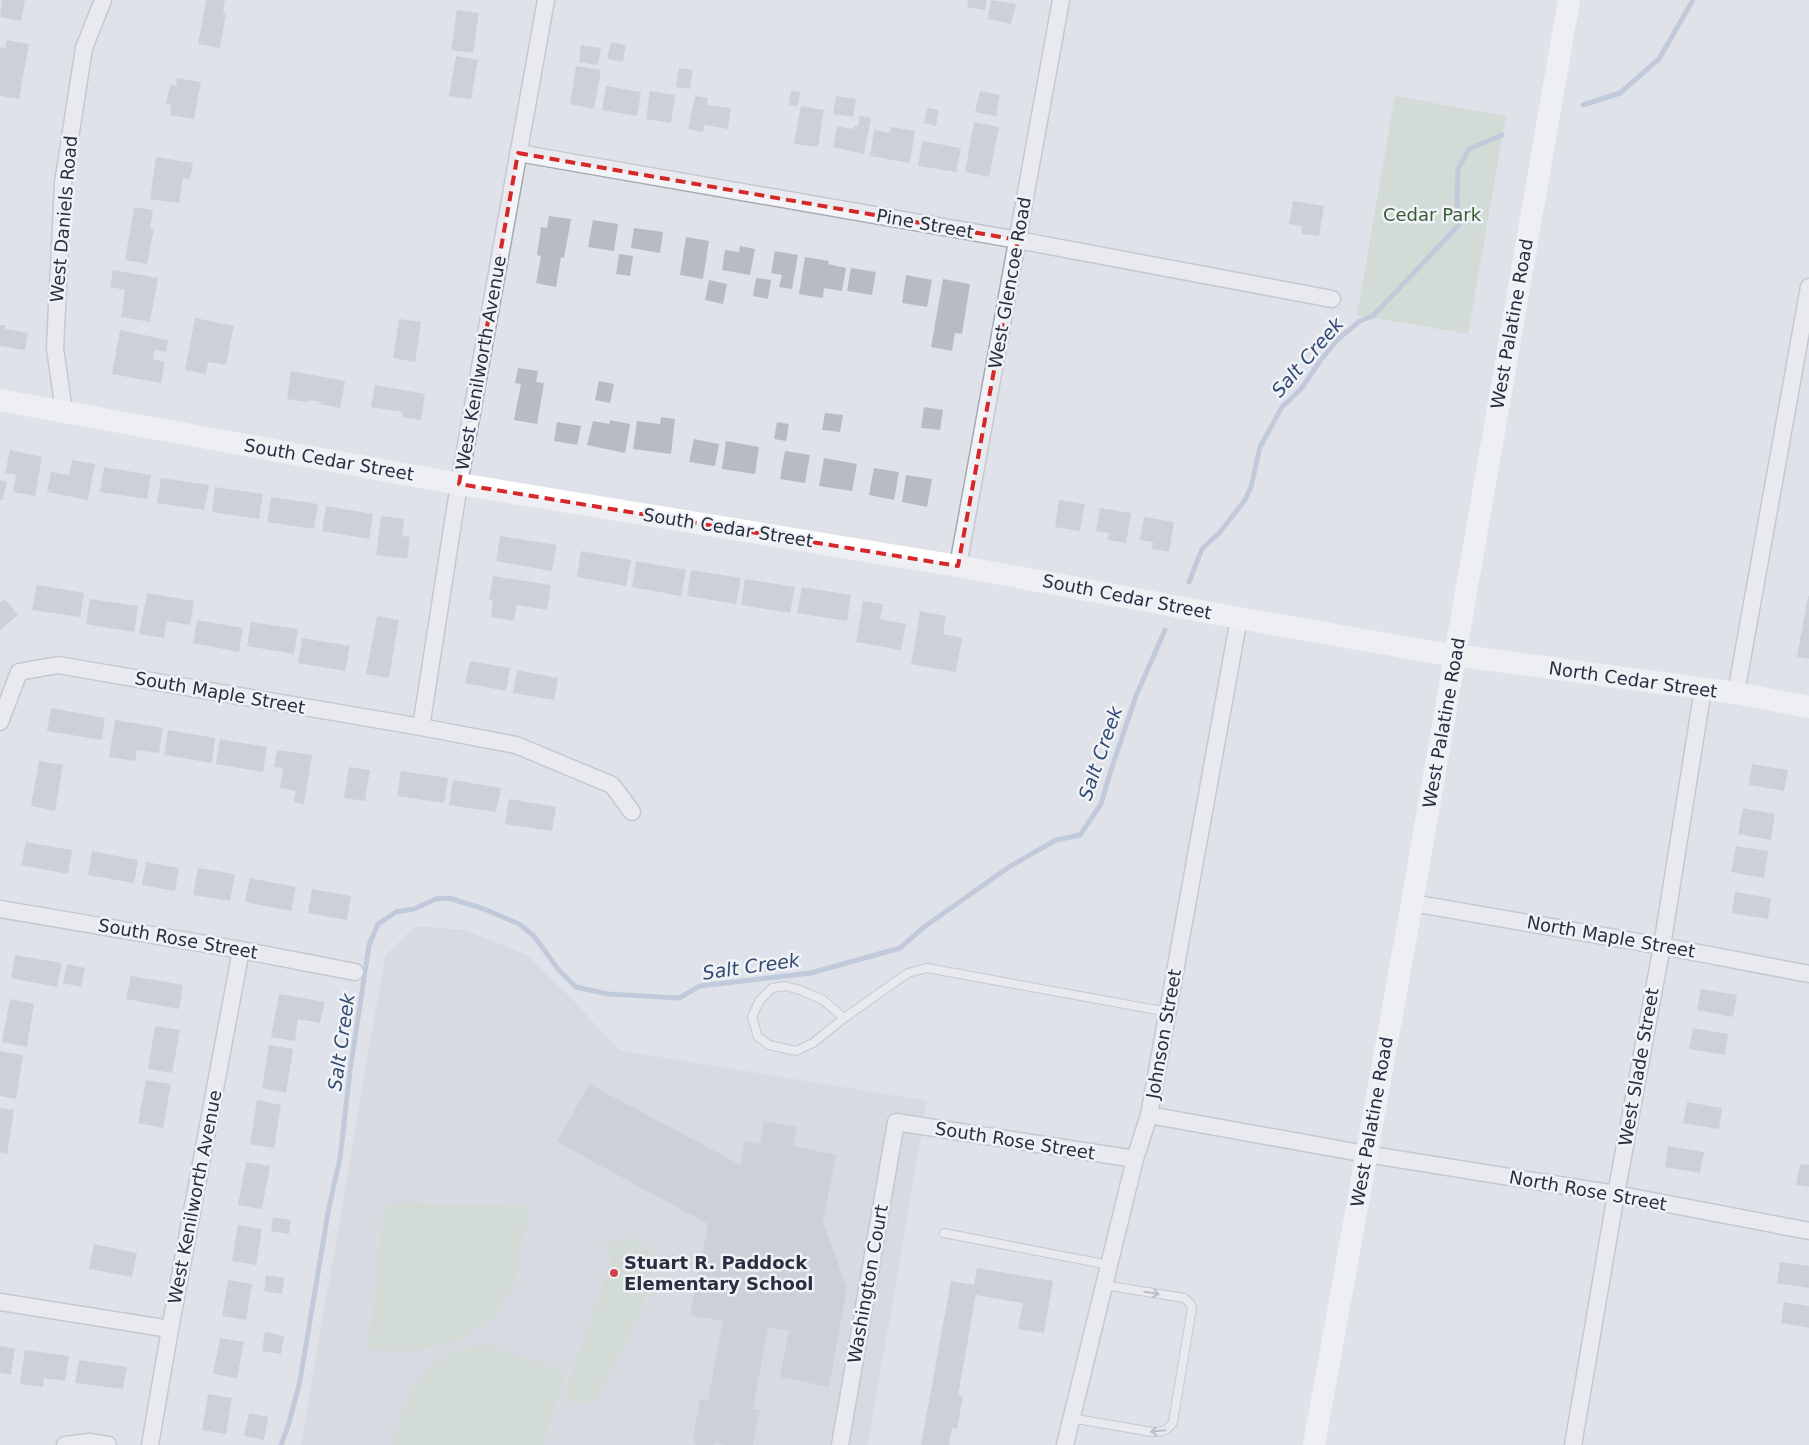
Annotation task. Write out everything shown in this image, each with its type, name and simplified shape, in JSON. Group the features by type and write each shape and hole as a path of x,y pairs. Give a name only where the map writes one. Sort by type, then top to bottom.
{"street":[{"name":"West Daniels Road","path":"64,412 55,348 63,183 84,48 103,0"},
{"name":"West Kenilworth Avenue","path":"421,727 459,484 546,0"},
{"name":"West Glencoe Road","path":"958,566 1061,0"},
{"name":"West Palatine Road","path":"1314,1445 1456,656 1569,0"},
{"name":"Pine Street","path":"518,153 1018,240 1332,299"},
{"path":"1736,693 1809,287"},
{"name":"South Cedar Street","path":"0,400 459,484 958,566 1456,656"},
{"name":"Johnson Street","path":"1064,1445 1135,1159 1149,1115 1239,618"},
{"name":"North Cedar Street","path":"1456,656 1736,693 1809,707"},
{"name":"South Maple Street","path":"0,722 19,672 58,665 516,744 612,785 632,812"},
{"name":"West Slade Street","path":"1573,1445 1616,1194 1662,946 1703,690"},
{"name":"North Maple Street","path":"1412,903 1662,946 1809,974"},
{"name":"South Rose Street","path":"0,909 241,950 355,972"},
{"name":"West Kenilworth Avenue","path":"150,1445 241,950"},
{"path":"1149,1115 1366,1154"},
{"name":"South Rose Street","path":"896,1122 1135,1159"},
{"name":"Washington Court","path":"840,1445 896,1122"},
{"name":"North Rose Street","path":"1366,1154 1616,1194 1809,1231"},
{"path":"0,1302 170,1329"},
{"path":"65,1445 89,1442 108,1445"}],"lane":[{"path":"844,1018 823,1000 785,986 772,988 760,1000 752,1017 758,1037 769,1045 796,1051 813,1043 844,1018 908,973 927,968 1168,1012"},
{"path":"944,1233 1109,1265"},
{"path":"1071,1418 1152,1432 1163,1432 1169,1429 1173,1422 1192,1308 1190,1303 1184,1298 1104,1285"}],"highlighted area":[{"path":"518,153 1018,240 958,566 459,484"}],"shaded area":[{"name":"Stuart R. Paddock Elementary School","path":"415,926 465,930 527,955 573,1000 619,1050 927,1101 868,1445 301,1445 385,956"}],"green space":[{"name":"Cedar Park","path":"1395,96 1506,116 1468,334 1357,315"},
{"path":"394,1203 530,1205 515,1281 496,1316 458,1342 412,1351 368,1350 383,1212"},
{"path":"629,1237 656,1254 639,1319 594,1401 570,1403 565,1392 612,1260 605,1244"},
{"path":"481,1343 567,1372 542,1445 392,1445 410,1390 440,1358"}],"building":[{"path":"2,0 25,0 21,21 0,17"},
{"path":"206,0 225,0 223,12 226,13 220,48 198,44"},
{"path":"968,0 987,0 985,10 967,7"},
{"path":"991,0 1016,4 1011,24 988,19"},
{"path":"457,10 479,13 473,53 451,50"},
{"path":"7,40 29,44 19,99 0,96 0,47 5,48"},
{"path":"611,42 626,45 623,62 607,59"},
{"path":"581,45 601,48 598,65 579,62"},
{"path":"456,56 478,60 471,99 449,96"},
{"path":"576,66 601,70 594,109 570,104"},
{"path":"679,68 693,70 690,89 676,87"},
{"path":"177,78 201,82 194,119 170,115 171,105 166,104 170,85 176,86"},
{"path":"606,86 641,92 637,116 602,110"},
{"path":"650,91 675,95 671,123 646,119"},
{"path":"791,91 800,92 798,106 789,105"},
{"path":"980,91 1000,95 996,116 975,112"},
{"path":"695,96 708,98 707,105 731,108 728,129 704,125 703,132 688,129"},
{"path":"836,96 856,99 853,117 833,114"},
{"path":"801,106 824,110 818,147 794,144"},
{"path":"927,108 939,110 936,126 924,123"},
{"path":"860,116 871,118 864,154 833,147 837,126 853,129 854,125 858,126"},
{"path":"974,122 999,127 989,177 965,172"},
{"path":"891,127 915,131 910,163 870,156 874,130 890,133"},
{"path":"922,141 961,148 956,172 918,166"},
{"path":"156,157 193,163 190,180 183,178 179,203 150,199"},
{"path":"1293,201 1324,206 1319,236 1301,234 1302,226 1289,224"},
{"path":"134,207 153,210 150,228 154,229 147,264 125,260"},
{"path":"549,216 571,219 564,258 561,257 556,287 536,283 541,256 537,255 541,227 547,228"},
{"path":"593,220 618,224 614,251 588,247"},
{"path":"634,228 663,232 660,253 631,248"},
{"path":"686,237 709,241 703,279 680,275"},
{"path":"740,246 755,249 750,275 722,270 725,250 739,252"},
{"path":"775,251 798,255 792,289 779,287 782,275 771,273"},
{"path":"619,254 633,256 630,276 616,274"},
{"path":"805,257 829,261 828,264 846,268 842,291 824,288 823,298 799,294"},
{"path":"851,268 876,272 872,295 847,291"},
{"path":"113,270 158,278 150,322 121,317 125,290 110,287"},
{"path":"906,275 932,280 927,307 902,303"},
{"path":"756,278 771,280 768,299 753,296"},
{"path":"943,279 970,284 962,334 955,333 952,351 931,347"},
{"path":"709,280 727,284 723,304 705,300"},
{"path":"195,318 234,326 226,365 208,362 206,374 185,370"},
{"path":"399,319 421,322 415,362 393,358"},
{"path":"0,325 5,325 5,329 28,333 25,350 0,346"},
{"path":"120,330 168,340 166,352 155,350 153,359 165,362 161,383 112,374"},
{"path":"518,368 538,371 536,382 544,383 537,424 514,420 521,384 515,383"},
{"path":"291,371 345,381 340,408 319,404 320,402 287,399"},
{"path":"599,381 614,384 610,403 595,400"},
{"path":"375,385 425,394 421,420 402,417 403,412 371,407"},
{"path":"924,407 943,410 940,430 921,428"},
{"path":"825,413 843,415 840,432 822,430"},
{"path":"661,417 675,419 671,454 633,449 637,421 660,424"},
{"path":"610,420 630,424 625,453 587,445 593,421 609,424"},
{"path":"557,422 581,426 577,445 554,441"},
{"path":"777,422 789,424 786,441 774,439"},
{"path":"694,439 719,444 715,466 689,462"},
{"path":"726,441 759,447 755,474 722,469"},
{"path":"10,450 42,457 35,496 13,492 16,475 5,473"},
{"path":"785,451 810,455 805,483 780,479"},
{"path":"824,458 857,464 852,491 819,486"},
{"path":"72,460 95,464 88,500 47,492 51,472 69,475"},
{"path":"104,467 151,475 147,499 100,492"},
{"path":"874,468 899,472 894,500 869,495"},
{"path":"906,475 932,479 927,507 902,502"},
{"path":"161,478 209,485 204,510 157,503"},
{"path":"0,480 7,482 3,500 0,500"},
{"path":"215,487 263,494 259,519 212,512"},
{"path":"271,497 318,504 314,529 267,522"},
{"path":"1059,500 1085,504 1080,531 1055,527"},
{"path":"326,506 373,514 369,539 322,531"},
{"path":"1100,508 1131,513 1126,543 1108,540 1109,533 1096,531"},
{"path":"381,516 404,519 402,536 410,537 407,559 376,555"},
{"path":"1144,517 1174,522 1169,552 1152,549 1153,542 1140,540"},
{"path":"500,536 557,545 552,571 496,561"},
{"path":"581,551 631,560 626,586 577,577"},
{"path":"636,561 686,570 681,596 632,587"},
{"path":"691,570 741,578 736,604 687,596"},
{"path":"493,576 551,585 547,610 517,605 514,621 491,617 493,601 489,600"},
{"path":"745,579 795,587 790,613 741,605"},
{"path":"37,585 84,593 80,617 32,610"},
{"path":"802,587 851,595 847,621 797,613"},
{"path":"147,593 194,601 190,625 167,621 164,638 139,634"},
{"path":"1809,596 1809,659 1797,657"},
{"path":"5,599 18,615 0,630 0,603"},
{"path":"90,599 138,606 134,632 86,624"},
{"path":"863,601 883,604 880,619 906,624 901,650 856,642"},
{"path":"920,611 946,616 943,634 962,638 956,672 911,664"},
{"path":"377,616 399,620 389,678 366,674"},
{"path":"197,620 243,628 239,652 193,643"},
{"path":"251,622 298,629 294,654 247,646"},
{"path":"302,638 350,646 345,671 298,663"},
{"path":"470,661 510,668 506,691 465,683"},
{"path":"517,670 558,678 554,700 513,693"},
{"path":"51,708 105,718 102,740 47,731"},
{"path":"115,720 163,728 159,753 137,750 135,761 109,757"},
{"path":"168,730 215,738 212,763 164,755"},
{"path":"220,739 267,747 263,772 216,764"},
{"path":"277,750 312,755 304,804 294,802 296,791 280,788 283,768 274,767"},
{"path":"39,761 63,765 55,811 31,806"},
{"path":"1752,764 1788,770 1784,791 1749,785"},
{"path":"349,767 370,770 365,801 344,798"},
{"path":"401,771 448,778 444,803 397,796"},
{"path":"453,780 501,788 496,812 449,805"},
{"path":"509,799 556,807 552,831 505,824"},
{"path":"1743,808 1775,814 1771,840 1738,834"},
{"path":"26,842 72,850 68,874 21,865"},
{"path":"1736,846 1768,851 1764,878 1731,872"},
{"path":"92,851 138,860 134,883 88,875"},
{"path":"146,862 179,868 175,891 142,885"},
{"path":"198,868 235,874 230,901 193,895"},
{"path":"250,878 296,887 291,911 245,902"},
{"path":"312,889 351,896 347,920 308,913"},
{"path":"1735,892 1771,898 1768,919 1732,913"},
{"path":"15,955 62,963 57,987 11,978"},
{"path":"67,964 85,968 81,987 63,983"},
{"path":"131,976 183,985 179,1009 126,999"},
{"path":"1701,989 1737,995 1733,1017 1697,1010"},
{"path":"279,994 325,1002 320,1023 298,1019 295,1041 271,1037"},
{"path":"10,999 34,1004 27,1047 2,1042"},
{"path":"155,1026 180,1030 172,1073 148,1069"},
{"path":"1693,1028 1728,1034 1725,1055 1689,1049"},
{"path":"269,1045 293,1049 286,1093 262,1088"},
{"path":"0,1051 23,1055 16,1099 0,1096"},
{"path":"146,1080 171,1084 163,1128 138,1123"},
{"path":"589,1084 741,1165 744,1141 760,1144 764,1121 797,1127 793,1146 836,1155 823,1222 847,1288 829,1387 780,1377 789,1330 768,1328 753,1409 760,1410 753,1445 725,1445 716,1443 712,1445 696,1445 693,1438 700,1399 708,1400 723,1321 690,1315 708,1224 557,1142"},
{"path":"257,1100 281,1105 274,1148 250,1144"},
{"path":"1687,1102 1722,1108 1719,1129 1683,1123"},
{"path":"0,1108 14,1110 7,1154 0,1152"},
{"path":"1668,1146 1704,1152 1700,1173 1665,1167"},
{"path":"246,1162 270,1166 262,1209 238,1205"},
{"path":"1800,1164 1809,1165 1809,1187 1796,1185"},
{"path":"273,1217 291,1220 289,1234 271,1231"},
{"path":"238,1225 262,1229 256,1265 232,1261"},
{"path":"94,1244 137,1253 132,1277 89,1269"},
{"path":"1780,1262 1809,1266 1809,1288 1777,1283"},
{"path":"977,1268 1053,1281 1044,1333 1018,1329 1023,1303 976,1295 958,1395 963,1396 957,1429 952,1428 949,1445 921,1445 951,1281 974,1285"},
{"path":"266,1275 284,1278 282,1294 264,1291"},
{"path":"228,1280 252,1284 246,1320 222,1316"},
{"path":"1784,1302 1809,1306 1809,1328 1781,1323"},
{"path":"265,1332 284,1336 281,1354 262,1351"},
{"path":"220,1338 244,1342 237,1378 213,1374"},
{"path":"0,1346 15,1349 11,1375 0,1373"},
{"path":"25,1350 69,1356 65,1381 44,1378 43,1387 20,1384"},
{"path":"79,1360 127,1367 123,1389 75,1383"},
{"path":"208,1394 232,1398 226,1434 202,1430"},
{"path":"249,1413 268,1417 264,1440 244,1436"}],"waterway":[{"name":"Salt Creek","path":"1583,105 1620,93 1659,59 1693,0"},
{"name":"Salt Creek","path":"1189,582 1202,549 1220,532 1245,500 1251,487 1260,447 1282,407 1301,389 1338,339 1360,321 1373,316 1459,225 1458,169 1469,149 1502,135"},
{"name":"Salt Creek","path":"281,1445 300,1381 329,1207 340,1158 350,1071 369,945 378,924 396,912 414,909 436,899 449,898 484,909 519,924 534,936 558,969 576,987 608,994 679,998 700,986 811,973 900,948 924,927 1009,867 1056,840 1080,835 1101,804 1136,696 1165,630"}],"place":[{"name":"Stuart R. Paddock Elementary School","path":"614,1273"}]}
